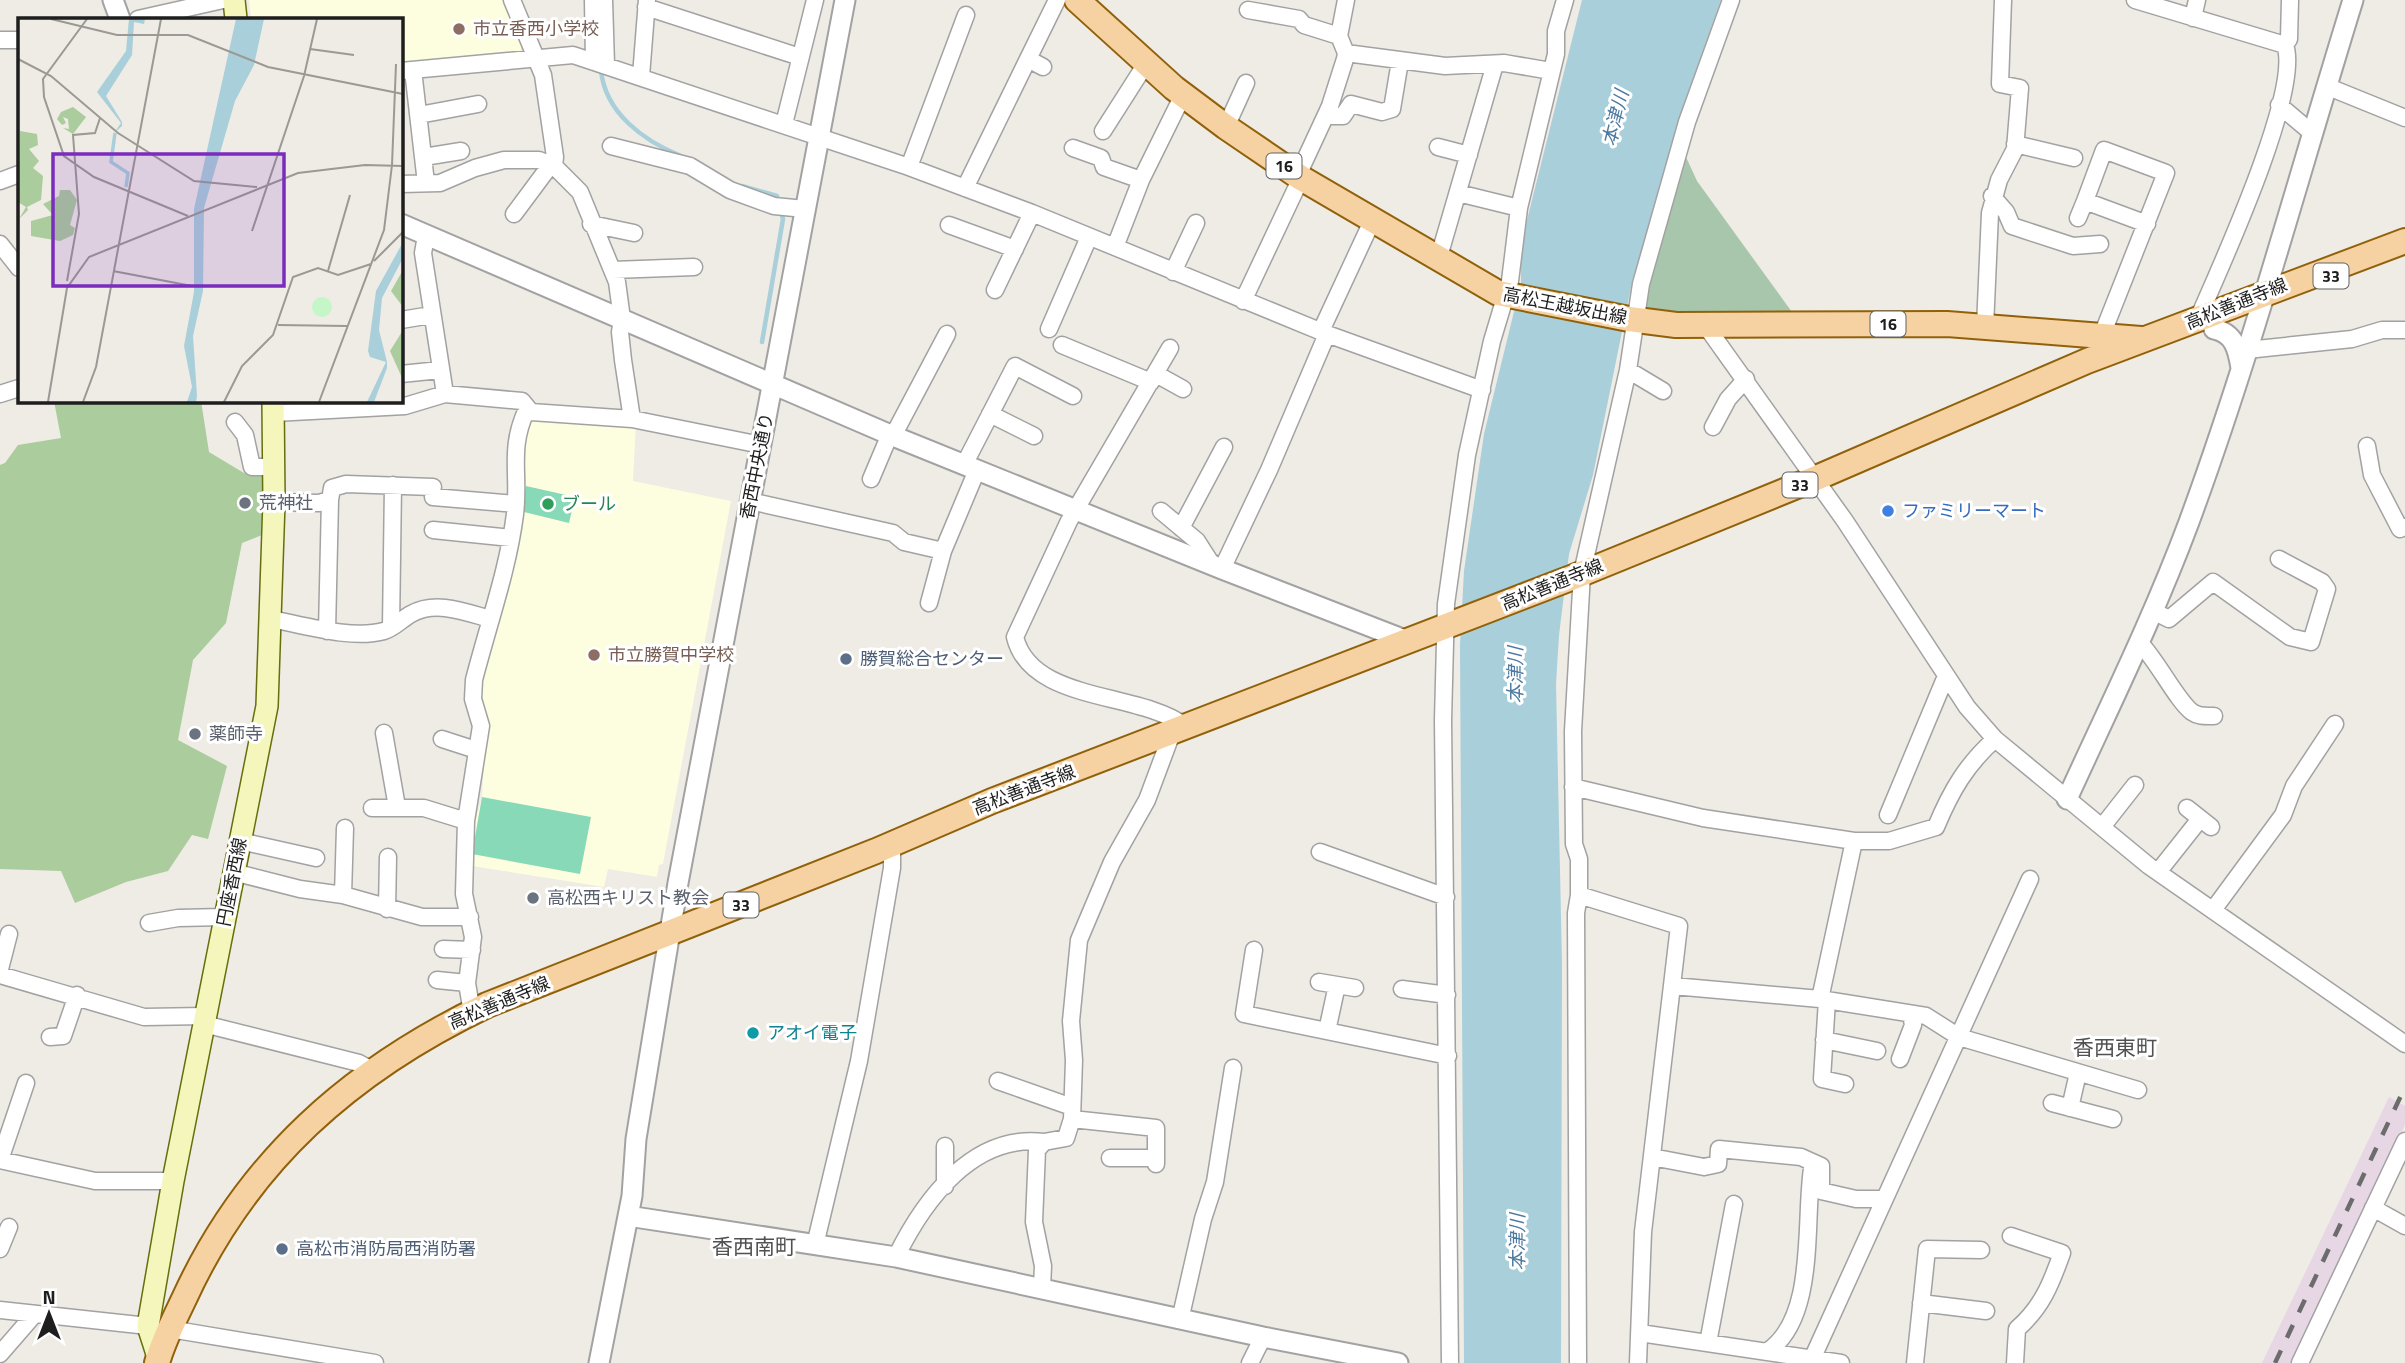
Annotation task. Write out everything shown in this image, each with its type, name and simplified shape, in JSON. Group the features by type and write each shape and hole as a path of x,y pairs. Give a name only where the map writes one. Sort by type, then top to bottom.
{"main road":[{"path":"234,0 236,18"},
{"name":"高松王越坂出線","path":"1077,0 1183,95 1226,127 1300,176 1489,289 1510,296 1632,319 1706,326 1918,324 1985,327 2095,350"},
{"name":"高松善通寺線","path":"2095,350 2178,344 2405,241"},
{"name":"高松善通寺線","path":"158,1360 159,1328 254,1180 291,1139 372,1070 428,1034 472,1013 892,842 1577,575 1814,479 2027,388 2095,350 2147,340 2237,315 2405,248"},
{"name":"高松善通寺線","path":"2147,340 2178,344"},
{"name":"円座香西線","path":"159,1328 173,1181 267,706 275,467 273,407"}],"street":[{"path":"113,0 120,18"},
{"path":"142,18 223,0"},
{"path":"512,0 543,75 554,166"},
{"path":"593,0 600,64"},
{"path":"600,64 604,0"},
{"path":"784,124 815,0"},
{"name":"香西中央通り","path":"599,1363 628,1216 636,1139 671,932 772,384 788,207 820,139 845,0"},
{"path":"965,188 1057,0"},
{"path":"1243,301 1326,116 1346,53 1339,36 1346,0"},
{"path":"1450,1363 1446,897 1450,625 1456,522 1482,390 1510,296 1519,208 1565,0"},
{"path":"1577,1363 1576,913 1579,895 1573,787 1577,575 1628,370 1632,319 1641,284 1687,122 1731,0"},
{"path":"1985,327 1993,196 2015,144 2020,88 2000,84 2003,0"},
{"path":"2135,0 2285,45"},
{"path":"2193,18 2197,0"},
{"path":"2285,45 2289,39 2290,0"},
{"path":"2241,369 2235,343 2223,331 2237,315 2312,133 2353,0"},
{"path":"641,76 646,4 800,57"},
{"path":"1248,10 1299,19 1304,25 1339,36"},
{"path":"909,167 966,15"},
{"path":"0,40 18,40"},
{"path":"2067,799 2153,611 2189,522 2247,350 2237,315 2259,176 2279,105 2288,53 2285,45"},
{"path":"1346,53 1445,66 1495,64 1551,71"},
{"path":"426,183 419,115 407,71 536,61 573,55 784,124 1032,212 1243,301 1482,390"},
{"path":"1028,59 1043,67"},
{"path":"1326,116 1343,116 1351,104 1382,112 1392,109 1400,61"},
{"path":"1103,131 1147,62"},
{"path":"1438,260 1495,64"},
{"path":"1226,127 1247,83"},
{"path":"2326,86 2405,118"},
{"path":"1115,247 1141,180 1183,95"},
{"path":"419,115 478,104"},
{"path":"2279,105 2312,133"},
{"path":"2015,144 2074,158"},
{"path":"611,146 690,166 730,190 788,207"},
{"path":"1438,147 1469,155"},
{"path":"1073,148 1101,158 1104,167 1141,180"},
{"path":"2078,218 2101,148 2168,168 2095,350"},
{"path":"424,157 461,151"},
{"path":"402,184 440,183 475,168 504,160 539,160 554,166 580,192 591,224 613,270 622,319 620,332 632,419"},
{"path":"514,214 549,167 554,166"},
{"path":"0,181 18,174"},
{"path":"1458,193 1519,208"},
{"path":"1993,196 2006,212 2012,226 2073,246 2100,244"},
{"path":"2085,201 2147,224"},
{"path":"995,290 1032,212"},
{"path":"1217,568 1269,470 1373,219"},
{"path":"1173,272 1196,223"},
{"path":"402,224 891,435 1217,568 1405,640"},
{"path":"591,224 634,233"},
{"path":"948,225 1015,249"},
{"path":"426,236 423,253 444,394"},
{"path":"1048,319 1080,278 1089,237"},
{"path":"0,244 18,267"},
{"path":"613,270 694,267"},
{"path":"402,320 431,315"},
{"path":"1706,326 1814,479 1946,676 1995,738 2158,872 2405,1044"},
{"path":"2247,350 2352,339 2382,330 2405,330"},
{"path":"871,479 891,435 947,334"},
{"path":"1062,345 1183,389"},
{"path":"896,1257 914,1221 977,1154 998,1144 1022,1139 1044,1142 1066,1139 1072,1113 1074,1060 1071,1021 1079,940 1112,862 1147,800 1179,729 1159,711 1052,682 1027,662 1018,650 1015,637 1017,627 1076,510 1170,348"},
{"path":"929,603 970,467 990,414 1015,366 1073,396"},
{"path":"402,374 440,370"},
{"path":"1628,370 1663,391"},
{"path":"1713,427 1728,399 1745,379"},
{"path":"273,407 405,406 444,394 522,401 531,412 632,419 761,445"},
{"path":"472,1013 467,984 472,950 470,917 464,894 466,821 481,726 473,699 474,680 511,538 516,505 515,445 527,409"},
{"path":"990,414 1034,436"},
{"path":"235,422 245,435 252,467 275,467"},
{"path":"2368,446 2372,475 2400,529 2405,527"},
{"path":"1181,528 1224,447"},
{"path":"327,631 332,488 346,484 393,485 516,505"},
{"path":"391,627 393,485"},
{"path":"274,502 318,503 330,500"},
{"path":"750,501 893,533 904,542 943,551"},
{"path":"1161,511 1197,541 1217,568"},
{"path":"433,530 511,538"},
{"path":"2153,611 2169,619 2213,582 2290,637 2311,642 2327,589 2322,582 2279,559"},
{"path":"271,619 327,631 383,632 421,609 449,608 490,619"},
{"path":"2138,642 2154,657 2191,712 2202,717 2214,716"},
{"path":"1888,815 1903,798 1925,746 1946,676"},
{"path":"2213,909 2283,815 2294,786 2335,724"},
{"path":"384,733 397,807"},
{"path":"1573,787 1703,818 1854,841 1888,841 1936,827 1952,788 1969,762 1995,738"},
{"path":"442,739 476,750"},
{"path":"2102,827 2135,785"},
{"path":"372,808 424,808 466,821"},
{"path":"2158,872 2206,823 2187,808"},
{"path":"343,895 345,828"},
{"path":"240,841 316,858"},
{"path":"1845,1084 1822,1079 1824,1000 1854,841"},
{"path":"815,1245 859,1061 892,868 892,842"},
{"path":"1320,852 1446,897"},
{"path":"387,909 388,857"},
{"path":"233,872 300,889 343,895 422,917 470,917"},
{"path":"1812,1357 2030,879"},
{"path":"1579,895 1679,926 1643,1232 1639,1363"},
{"path":"149,923 178,918 225,917"},
{"path":"0,969 9,934"},
{"path":"443,949 472,950"},
{"path":"1254,950 1244,1014 1448,1056"},
{"path":"0,975 77,995 144,1017 204,1020 359,1063 372,1070"},
{"path":"437,980 467,984"},
{"path":"1319,982 1354,988"},
{"path":"1327,1031 1337,985"},
{"path":"1673,986 1824,1000 1926,1016 1959,1037 2138,1090"},
{"path":"1402,989 1447,995"},
{"path":"50,1037 64,1036 77,995"},
{"path":"1900,1059 1913,1025 1911,1014"},
{"path":"1825,1040 1877,1051"},
{"path":"1180,1320 1202,1219 1215,1182 1233,1068"},
{"path":"2070,1108 2078,1073"},
{"path":"998,1081 1072,1113 1156,1128 1156,1161 1110,1158"},
{"path":"26,1083 0,1160 94,1181 173,1181"},
{"path":"2052,1103 2113,1119"},
{"path":"2300,1363 2405,1141"},
{"path":"1042,1287 1043,1266 1034,1222 1037,1150 1044,1142"},
{"path":"945,1146 945,1186"},
{"path":"1652,1157 1704,1167 1718,1164 1719,1149 1801,1157 1813,1165 1821,1166 1821,1191 1856,1199 1884,1199"},
{"path":"1762,1354 1786,1334 1793,1320 1808,1256 1806,1210 1813,1165"},
{"path":"1708,1343 1734,1204"},
{"path":"2373,1208 2405,1226"},
{"path":"628,1216 896,1257 1042,1287 1180,1320 1398,1363"},
{"path":"0,1249 9,1227"},
{"path":"2011,1236 2062,1252 2050,1288 2036,1313 2017,1329 2015,1363"},
{"path":"1915,1363 1927,1249 1981,1250"},
{"path":"1922,1303 1986,1311"},
{"path":"0,1310 159,1328 375,1363"},
{"path":"0,1353 33,1315"},
{"path":"1640,1333 1762,1354 1812,1357 1841,1363"},
{"path":"1250,1363 1263,1337"}],"shaded area":[{"name":"市立香西小学校","path":"249,0 506,0 522,39 520,56 402,65 402,18 251,18"},
{"path":"1686,157 1697,181 1797,319 1640,312 1677,176"},
{"name":"市立勝賀中学校","path":"527,417 636,425 633,481 731,501 663,864 659,865 657,877 608,869 604,887 472,866 475,822 482,797 486,724 478,686"},
{"path":"2389,1097 2405,1106 2405,1125 2293,1363 2262,1363"}],"green space":[{"path":"54,402 201,402 209,452 249,476 267,476 262,535 242,543 226,623 193,660 178,740 227,766 208,839 192,835 168,871 126,882 75,903 61,871 0,869 0,465 5,463 18,445 61,438"},
{"name":"ブール","path":"526,486 575,497 569,523 520,511"},
{"path":"482,797 591,817 580,874 472,854"}],"water":[{"name":"本津川","path":"1582,0 1721,0 1689,90 1632,282 1593,475 1569,554 1559,635 1556,684 1562,964 1561,1363 1464,1363 1460,645 1464,571 1484,434 1521,283 1521,244"}],"waterway":[{"path":"601,70 610,99 629,124 640,134 681,156"},
{"path":"742,186 777,196 779,203"},
{"path":"762,342 783,219 781,212"}],"railway":[{"path":"2275,1363 2405,1087"}],"place":[{"name":"市立香西小学校","path":"459,29"},
{"name":"荒神社","path":"245,503"},
{"name":"ブール","path":"548,504"},
{"name":"ファミリーマート","path":"1888,511"},
{"name":"市立勝賀中学校","path":"594,655"},
{"name":"勝賀総合センター","path":"846,659"},
{"name":"薬師寺","path":"195,734"},
{"name":"高松西キリスト教会","path":"533,898"},
{"name":"アオイ電子","path":"753,1033"},
{"name":"高松市消防局西消防署","path":"282,1249"}],"district":[{"name":"香西東町","path":"2115,1048"},
{"name":"香西南町","path":"754,1247"}]}
